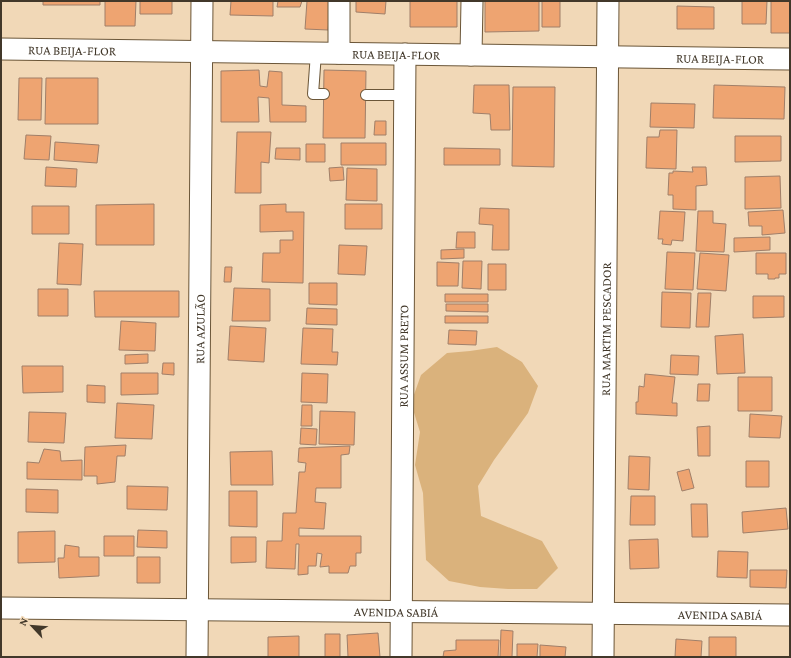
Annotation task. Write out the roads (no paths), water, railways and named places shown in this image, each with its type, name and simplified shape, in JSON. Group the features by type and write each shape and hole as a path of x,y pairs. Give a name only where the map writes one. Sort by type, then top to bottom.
{"street":[{"name":"RUA AZULÃO","path":"197,657 202,1"},
{"path":"338,53 339,1"},
{"path":"471,55 472,1"},
{"name":"RUA MARTIM PESCADOR","path":"602,657 608,1"},
{"name":"RUA BEIJA-FLOR","path":"1,49 790,59"},
{"name":"RUA ASSUM PRETO","path":"401,657 405,54"},
{"name":"AVENIDA SABIÁ","path":"1,608 790,615"}],"lane":[{"path":"316,53 313,94 324,94"},
{"path":"366,95 405,95"}]}
